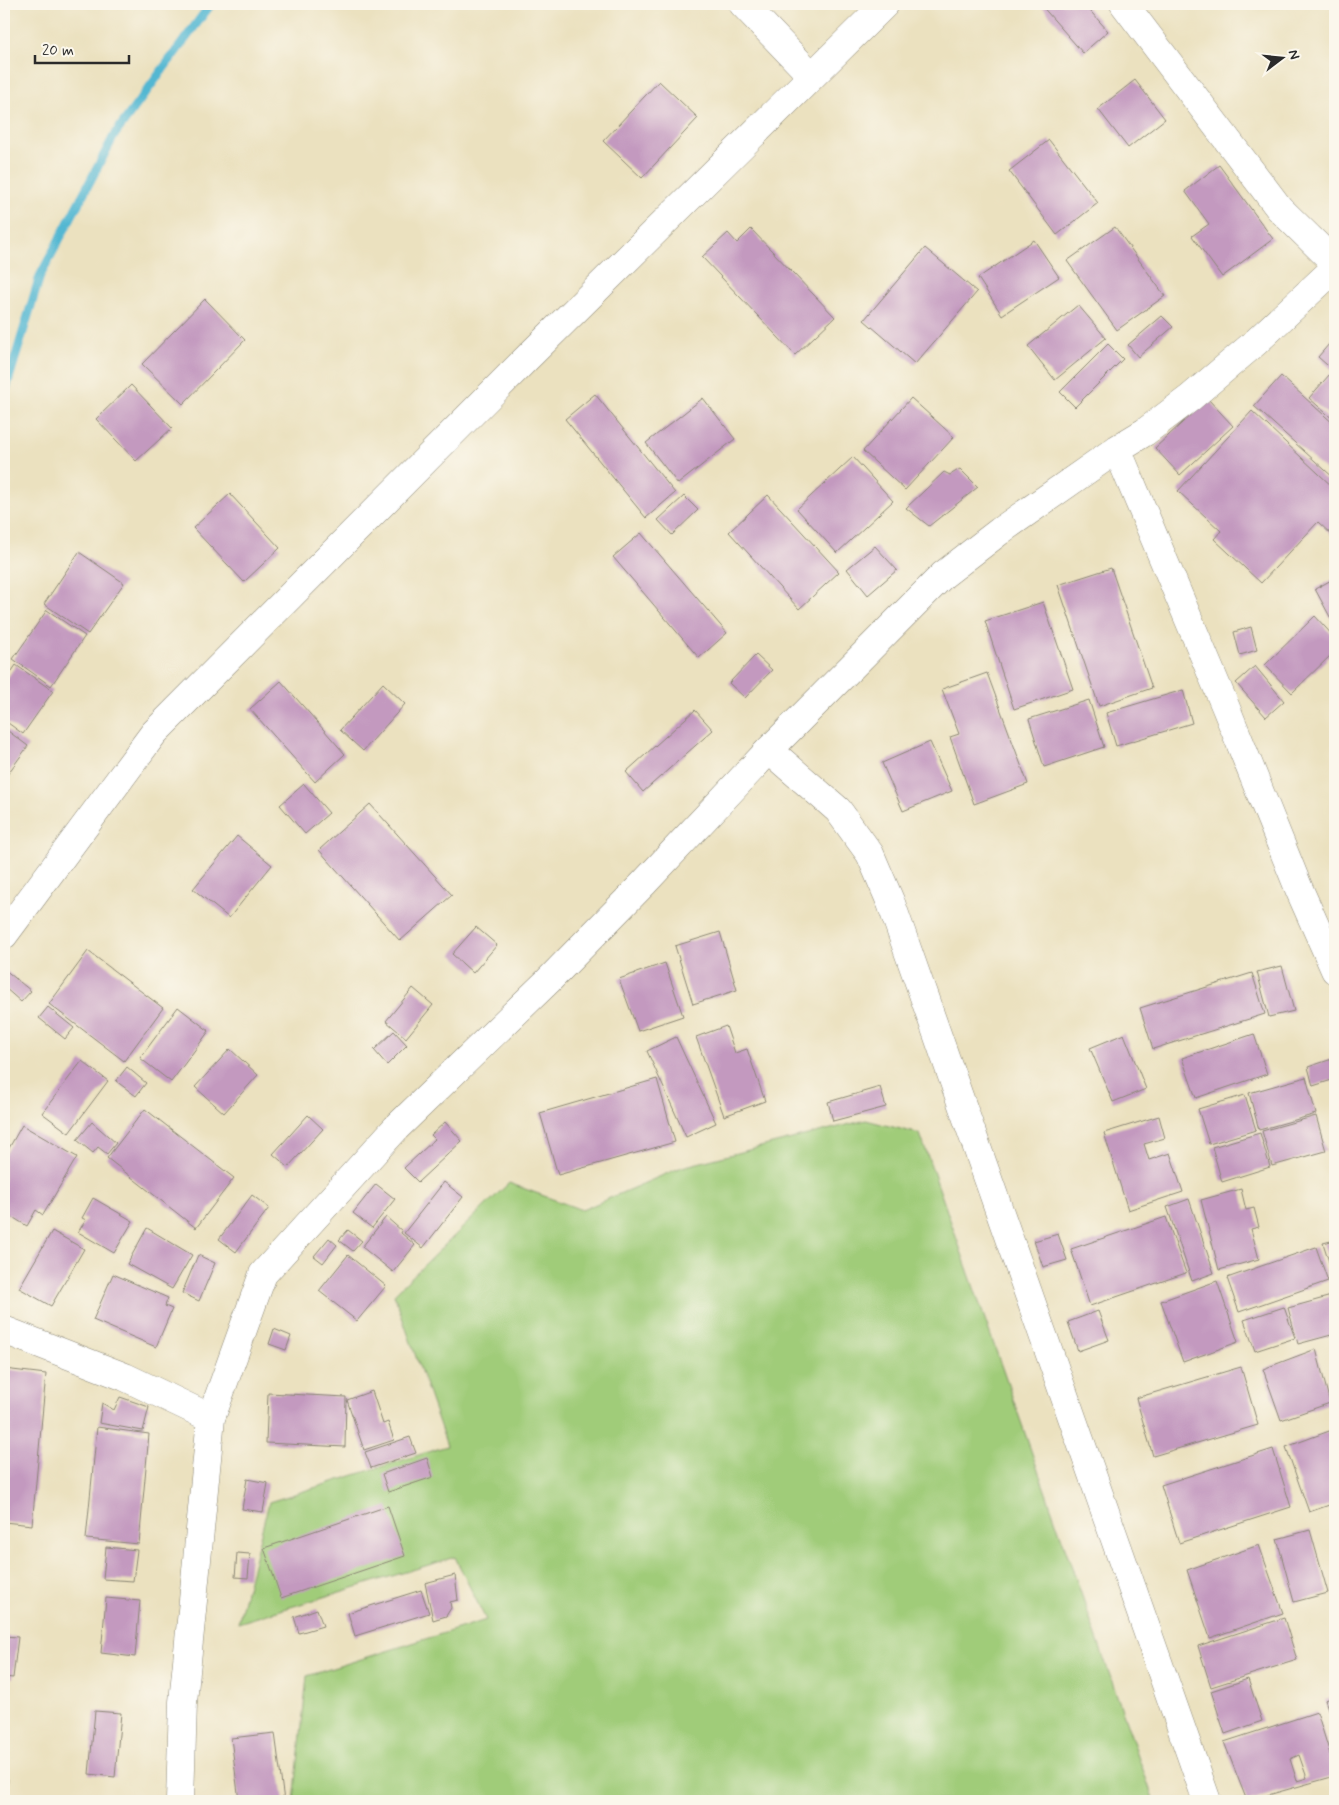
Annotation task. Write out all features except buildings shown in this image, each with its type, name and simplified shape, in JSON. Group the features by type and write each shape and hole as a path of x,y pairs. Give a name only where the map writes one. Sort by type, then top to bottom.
{"street":[{"path":"743,4 812,76"},
{"path":"4,935 154,733 534,351 885,4"},
{"path":"1124,4 1279,208 1335,263"},
{"path":"180,1801 183,1702 211,1418 263,1274 396,1128 548,981 644,883 769,750 943,575 1000,531 1117,449 1145,432 1190,398 1256,342 1335,268"},
{"path":"1117,449 1226,708 1299,889 1333,956"},
{"path":"769,750 838,810 870,854 891,903 1207,1801"},
{"path":"4,1330 125,1377 211,1418"}],"green space":[{"path":"866,1120 920,1134 1154,1801 294,1801 307,1676 486,1620 455,1557 238,1623 269,1502 447,1446 394,1294 509,1183 582,1210 682,1167"}],"waterway":[{"path":"4,395 40,276 115,134 211,4"}]}
